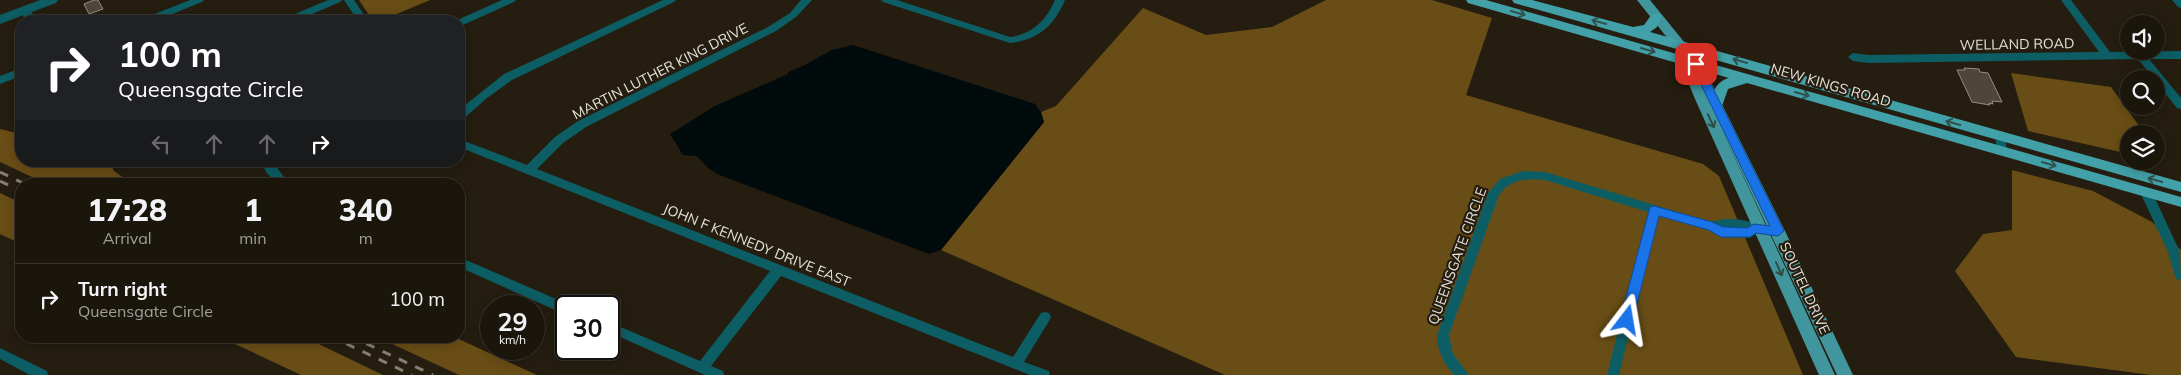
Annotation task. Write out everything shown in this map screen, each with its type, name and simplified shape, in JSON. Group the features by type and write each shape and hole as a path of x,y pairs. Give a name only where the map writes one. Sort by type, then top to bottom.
{"highway":[{"name":"NEW KINGS ROAD","path":"1472,0 2181,202"},
{"name":"NEW KINGS ROAD","path":"1518,0 2181,187"},
{"path":"1632,31 1648,29 1654,24 1656,17"},
{"path":"1716,106 1719,88 1725,83 1749,79"}],"main road":[{"name":"SOUTEL DRIVE","path":"1643,0 1679,44 1716,106 1778,231 1845,375"},
{"name":"SOUTEL DRIVE","path":"1690,62 1757,229 1827,375"}],"street":[{"path":"30,15 52,0"},
{"path":"161,15 199,0"},
{"path":"301,15 337,0"},
{"path":"349,0 359,15"},
{"path":"465,20 511,0"},
{"path":"465,111 494,86 508,77 671,0"},
{"name":"MARTIN LUTHER KING DRIVE","path":"529,170 559,140 582,124 767,32 792,15 807,0"},
{"path":"886,0 1010,40 1025,38 1041,30 1053,14 1060,0"},
{"path":"2066,0 2107,56"},
{"path":"2177,0 2181,5"},
{"path":"0,20 15,18"},
{"name":"WELLAND ROAD","path":"2165,55 2181,55"},
{"name":"WELLAND ROAD","path":"1853,57 1878,59 2120,56"},
{"path":"2144,60 2181,105"},
{"path":"0,80 15,74"},
{"path":"2000,136 2002,151"},
{"name":"JOHN F KENNEDY DRIVE EAST","path":"465,145 1044,375"},
{"path":"269,167 278,178"},
{"name":"QUEENSGATE CIRCLE","path":"1463,375 1451,362 1443,342 1443,335 1494,194 1499,186 1520,174 1545,176 1712,227 1721,232 1750,233 1757,229"},
{"path":"2146,192 2174,252 2181,276"},
{"path":"1613,375 1654,210"},
{"path":"1757,229 1778,231"},
{"path":"465,265 555,304"},
{"path":"702,368 779,269"},
{"path":"1016,364 1045,317"},
{"path":"620,333 718,375"},
{"path":"0,353 42,375"}],"shaded area":[{"path":"359,0 430,0 394,15 369,15"},
{"path":"1326,0 1432,0 1492,18 1466,95 1703,164 1719,176 1803,375 1225,375 941,250 1044,122 1041,112 1056,106 1143,8 1206,35 1272,27"},
{"path":"853,45 1035,104 1041,112 1044,122 941,250 929,254 717,174 697,156 683,155 670,134 715,106 788,74 788,72 832,50"},
{"path":"2011,73 2111,87 2120,99 2120,115 2131,115 2138,125 2120,125 2120,152 2028,131"},
{"path":"0,129 15,133 15,167 112,167 114,171 124,178 34,178 0,162"},
{"path":"2012,170 2093,191 2152,222 2181,250 2181,375 2151,375 2016,357 1955,271 1983,234 2012,230"},
{"path":"0,193 15,200 15,241 0,234"},
{"path":"465,342 480,349 480,360 504,360 537,375 459,375 390,343"},
{"path":"233,343 317,343 383,375 301,375"}],"building":[{"path":"98,0 103,9 89,14 84,4"},
{"path":"1964,68 1979,69 1980,72 1988,73 2002,102 1992,101 1993,104 1989,103 1990,105 1972,102 1957,70 1965,70"}],"railway":[{"path":"0,172 15,179"},
{"path":"0,181 15,188"},
{"path":"345,343 412,375"},
{"path":"365,343 433,375"}],"route":[{"path":"1627,320 1654,210 1712,227 1721,232 1750,233 1754,228 1778,231 1696,64"}]}
